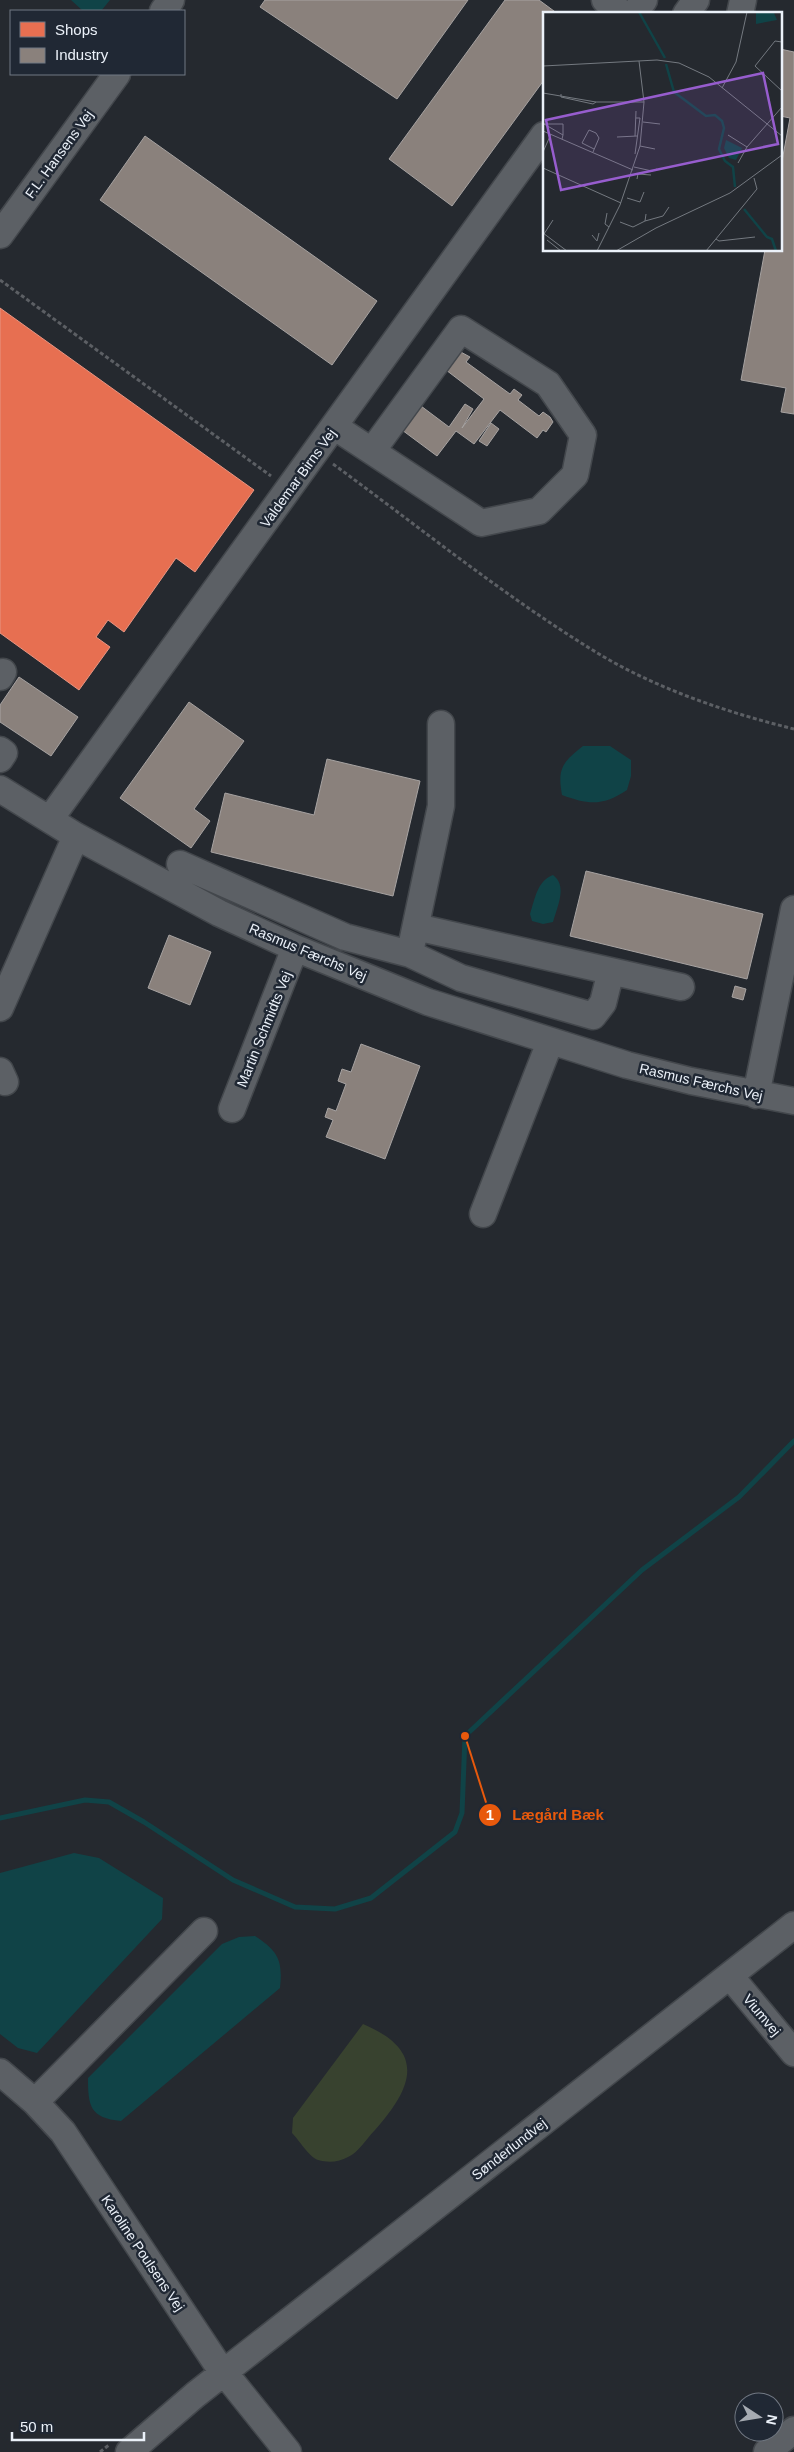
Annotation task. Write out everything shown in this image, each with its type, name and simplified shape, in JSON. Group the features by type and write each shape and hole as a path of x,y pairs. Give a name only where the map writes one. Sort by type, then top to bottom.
{"street":[{"path":"604,0 620,12"},
{"path":"635,12 644,0"},
{"path":"687,12 696,0"},
{"name":"F.L. Hansens Vej","path":"0,235 116,75"},
{"name":"Valdemar Birns Vej","path":"50,820 290,490 543,136"},
{"path":"335,427 481,523 539,511 575,475 582,435 548,384 461,329 372,451"},
{"path":"396,988 410,954 441,806 441,724"},
{"path":"0,750 4,753 0,759"},
{"name":"Rasmus Færchs Vej","path":"0,789 76,836 219,913 295,948 456,1012 627,1065 756,1095 794,1101"},
{"path":"0,1008 76,836"},
{"path":"180,864 345,938 410,954 461,978 592,1016 603,1003 611,971"},
{"path":"756,1095 794,909"},
{"path":"416,927 681,987"},
{"name":"Martin Schmidts Vej","path":"232,1109 295,948"},
{"path":"483,1214 550,1042"},
{"name":"Sønderlundvej","path":"129,2452 224,2373 794,1925"},
{"path":"35,2102 204,1931"},
{"name":"Viumvej","path":"730,1976 794,2054"},
{"name":"Karoline Poulsens Vej","path":"0,2072 35,2102 63,2132 224,2373 288,2452"},
{"path":"767,2452 794,2430"}],"path":[{"path":"0,280 290,490"},
{"path":"317,452 539,615 605,657 659,684 735,714 794,730"}],"green space":[{"path":"363,2024 383,2035 397,2046 405,2058 407,2071 405,2085 388,2114 352,2155 334,2162 318,2160 308,2152 292,2133 293,2118"}],"water":[{"path":"71,0 110,0 102,10 82,10"},
{"path":"583,746 610,746 631,760 631,776 627,790 611,799 596,802 580,801 562,795 560,778 563,766"},
{"path":"553,875 560,885 561,891 553,922 543,924 532,921 530,914 537,891 543,882"},
{"path":"74,1853 99,1858 163,1898 162,1919 37,2053 18,2048 0,2034 0,1873"},
{"path":"255,1936 269,1947 277,1957 281,1970 280,1988 121,2121 103,2117 97,2113 90,2103 88,2078 222,1944 239,1937"}],"building: Shops":[{"path":"0,308 254,490 195,572 176,558 124,632 108,620 96,637 110,647 79,690 0,633"}],"building: Industry":[{"path":"265,0 468,0 397,99 260,7"},
{"path":"505,0 539,0 555,12 543,12 543,81 452,206 389,159"},
{"path":"782,49 794,52 794,414 781,412 786,388 741,380 765,251 782,251 782,161 790,118 782,116"},
{"path":"145,136 377,301 332,365 100,200"},
{"path":"457,350 470,357 466,362 510,394 514,389 522,395 518,400 539,416 543,412 550,417 553,422 546,432 543,430 537,438 500,410 474,444 456,431 437,456 402,430 421,406 449,427 465,404 473,409 462,428 484,399 446,370"},
{"path":"491,423 499,429 487,446 479,441"},
{"path":"19,677 78,717 51,756 0,722 0,705"},
{"path":"189,702 244,741 194,809 210,821 191,848 120,798"},
{"path":"327,759 420,781 393,896 211,852 225,793 314,815"},
{"path":"586,871 763,914 747,979 570,936"},
{"path":"169,935 211,952 190,1005 148,988"},
{"path":"735,986 746,989 743,1000 732,997"},
{"path":"361,1044 420,1066 385,1159 326,1137 333,1120 325,1117 328,1108 336,1111 346,1084 338,1081 342,1069 351,1072"}],"waterway":[{"path":"0,1818 85,1800 109,1802 144,1822 233,1880 295,1907 335,1909 371,1898 455,1832 462,1813 465,1736 642,1570 739,1497 794,1441"}],"place":[{"name":"Lægård Bæk","path":"465,1736"}]}
